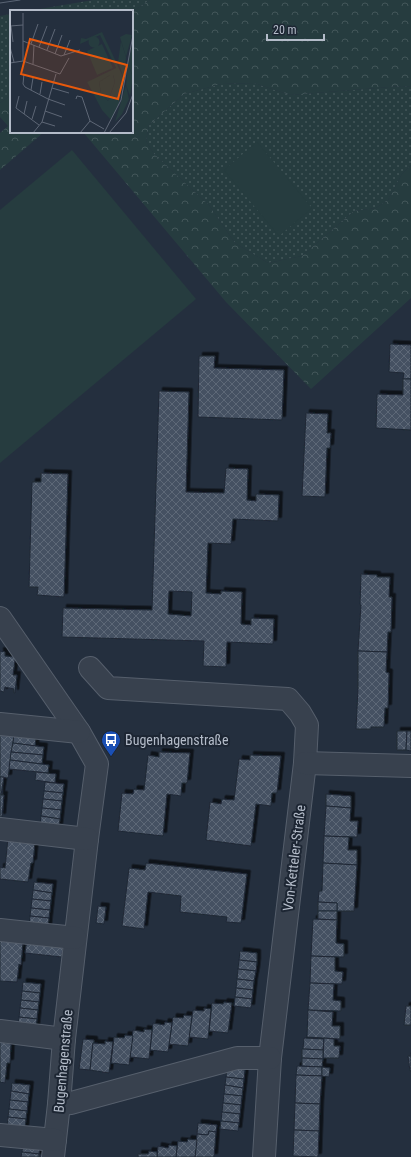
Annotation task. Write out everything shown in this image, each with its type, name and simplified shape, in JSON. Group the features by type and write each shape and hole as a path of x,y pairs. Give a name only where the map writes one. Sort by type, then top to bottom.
{"street":[{"name":"Bugenhagenstraße","path":"0,618 79,732 97,764 75,938 54,1149"},
{"name":"Von-Ketteler-Straße","path":"90,668 108,688 288,699 300,713 307,725 305,763 270,1058 264,1157"},
{"path":"0,724 79,732"},
{"path":"305,763 411,766"},
{"path":"0,829 87,839"},
{"path":"0,930 75,938"},
{"path":"0,1032 64,1039"},
{"path":"59,1104 71,1103 237,1058 270,1058"},
{"path":"0,1135 54,1149"}],"green space":[{"path":"93,0 150,0 133,11 133,10 34,10"},
{"path":"150,0 411,0 411,87 402,86 290,95 254,83 221,84 184,94 149,125 146,141 154,154 209,205 235,243 268,263 302,256 354,211 376,208 388,200 402,174 411,165 411,298 311,389 226,302 84,133 133,133 133,11"},
{"path":"10,14 10,96 0,103 0,16"},
{"path":"254,83 290,95 402,86 411,87 411,165 402,174 388,200 376,208 354,211 302,256 268,263 235,243 209,205 154,154 146,141 149,125 184,94 221,84"},
{"path":"10,96 10,133 43,133 0,170 0,133 8,126 0,117 0,103"},
{"path":"257,142 312,208 279,236 224,170"},
{"path":"72,150 196,299 0,463 0,210"}],"building":[{"path":"390,344 411,345 411,379 403,379 404,373 389,372"},
{"path":"199,356 215,356 214,368 284,370 282,420 198,417"},
{"path":"403,379 411,379 411,430 376,428 377,394 403,395"},
{"path":"159,391 189,392 186,492 224,493 226,468 248,469 247,500 256,501 256,494 279,495 278,521 233,519 231,544 208,543 206,593 221,594 221,591 242,592 241,624 251,625 251,618 274,619 273,644 227,642 226,667 203,666 204,641 62,637 63,608 152,610","holes":["169,591 192,592 191,616 168,614"]},
{"path":"306,413 328,414 327,433 331,433 330,448 327,448 325,497 302,496"},
{"path":"41,473 68,474 64,597 37,595 38,587 29,587 32,482 41,482"},
{"path":"361,574 377,575 377,577 390,577 389,597 392,597 391,632 388,632 387,652 358,651 361,605"},
{"path":"0,651 5,652 5,656 14,657 16,653 13,675 17,675 15,693 14,689 5,687 4,692 0,691"},
{"path":"358,651 387,652 386,672 389,673 388,708 385,708 384,727 356,729"},
{"path":"397,731 407,731 406,750 397,750"},
{"path":"407,731 411,731 411,751 406,750"},
{"path":"0,733 14,735 8,778 0,777"},
{"path":"14,735 36,738 35,746 13,743"},
{"path":"13,743 44,747 43,755 11,752"},
{"path":"11,752 43,755 42,764 10,760"},
{"path":"159,752 190,753 187,783 182,783 181,796 167,794 163,836 118,831 122,793 133,794 134,789 144,790 148,755 159,757"},
{"path":"250,755 281,756 277,793 272,793 271,806 256,804 251,846 206,840 210,802 221,804 222,799 234,800 239,759 250,760"},
{"path":"10,760 49,765 48,773 9,769"},
{"path":"36,772 56,774 55,783 35,780"},
{"path":"0,777 4,777 1,795 4,795 2,817 0,817"},
{"path":"45,782 64,784 63,793 44,791"},
{"path":"44,791 63,793 62,801 43,799"},
{"path":"326,794 351,796 351,808 326,806"},
{"path":"43,799 62,801 61,810 42,808"},
{"path":"326,806 351,808 350,821 358,821 357,837 324,836"},
{"path":"42,808 61,810 60,819 41,816"},
{"path":"41,816 60,819 59,827 40,825"},
{"path":"324,836 349,837 348,850 357,850 357,865 323,863"},
{"path":"8,838 35,842 33,863 31,863 28,882 0,879 0,867 5,868"},
{"path":"146,863 247,874 241,923 226,922 227,917 180,912 181,896 148,892 144,929 122,926 129,868 145,870"},
{"path":"323,863 357,865 354,911 337,911 337,903 318,902 319,891 322,891"},
{"path":"34,882 53,884 52,893 33,890"},
{"path":"33,890 52,893 51,901 32,899"},
{"path":"32,899 51,901 50,910 31,908"},
{"path":"318,902 337,903 337,911 318,911"},
{"path":"98,906 106,907 104,924 96,923"},
{"path":"31,908 50,910 49,918 30,916"},
{"path":"318,911 337,911 337,920 318,919"},
{"path":"30,916 49,918 48,928 29,926"},
{"path":"313,919 337,920 336,943 344,944 344,957 311,956"},
{"path":"0,939 23,942 21,965 19,964 17,982 0,981"},
{"path":"27,940 63,944 62,957 25,953"},
{"path":"240,951 257,953 257,962 239,960"},
{"path":"311,956 335,957 335,971 343,972 342,984 310,983"},
{"path":"239,960 257,962 256,971 238,969"},
{"path":"238,969 256,971 254,981 237,979"},
{"path":"237,979 254,981 253,990 236,988"},
{"path":"23,982 41,984 40,993 22,991"},
{"path":"310,983 334,984 333,1000 341,1001 341,1011 308,1010"},
{"path":"236,988 253,990 252,999 235,997"},
{"path":"22,991 40,993 39,1002 21,1000"},
{"path":"235,997 252,999 251,1008 234,1006"},
{"path":"21,1000 39,1002 38,1010 20,1008"},
{"path":"224,1002 232,1003 228,1033 209,1031 212,1003 223,1004"},
{"path":"406,1006 411,1006 411,1025 404,1025"},
{"path":"20,1008 38,1010 37,1019 19,1017"},
{"path":"204,1008 211,1009 208,1039 189,1037 193,1010 204,1011"},
{"path":"308,1010 333,1012 332,1026 340,1026 340,1039 307,1037"},
{"path":"184,1015 192,1016 188,1046 169,1044 173,1017 183,1018"},
{"path":"19,1017 37,1019 36,1028 18,1026"},
{"path":"165,1022 172,1023 168,1052 150,1050 153,1023 164,1025"},
{"path":"144,1029 152,1030 149,1059 130,1057 133,1030 144,1032"},
{"path":"125,1035 133,1036 129,1065 111,1063 114,1037 124,1038"},
{"path":"304,1038 324,1039 323,1050 303,1049"},
{"path":"324,1038 334,1039 334,1046 340,1046 339,1058 323,1058"},
{"path":"83,1039 94,1040 90,1070 79,1069"},
{"path":"105,1041 113,1042 109,1073 90,1070 93,1043 105,1044"},
{"path":"0,1042 11,1044 10,1063 7,1063 5,1083 0,1082"},
{"path":"302,1049 323,1050 323,1059 302,1058"},
{"path":"408,1056 411,1056 411,1071 410,1071"},
{"path":"302,1058 323,1059 322,1067 302,1066"},
{"path":"297,1066 322,1067 322,1076 296,1075"},
{"path":"322,1067 330,1068 329,1077 322,1076"},
{"path":"227,1068 245,1070 244,1079 226,1077"},
{"path":"296,1075 322,1076 320,1104 295,1103"},
{"path":"226,1077 244,1079 243,1088 225,1085"},
{"path":"12,1083 30,1085 29,1094 11,1091"},
{"path":"225,1085 243,1088 242,1096 224,1094"},
{"path":"11,1091 29,1094 28,1102 10,1100"},
{"path":"224,1094 242,1096 241,1105 223,1103"},
{"path":"10,1100 28,1102 27,1111 9,1109"},
{"path":"223,1103 241,1105 240,1114 222,1112"},
{"path":"295,1103 320,1104 319,1131 294,1130"},
{"path":"9,1109 27,1111 26,1119 8,1117"},
{"path":"222,1112 240,1114 239,1123 221,1121"},
{"path":"8,1117 26,1119 25,1129 7,1127"},
{"path":"221,1121 239,1123 238,1131 220,1129"},
{"path":"198,1123 217,1125 216,1132 209,1131 208,1135 197,1134"},
{"path":"294,1130 319,1131 318,1157 293,1156"},
{"path":"209,1131 216,1132 214,1157 195,1157 197,1134 208,1135"},
{"path":"188,1139 197,1140 195,1157 176,1157 178,1141 187,1142"},
{"path":"23,1144 40,1145 39,1154 22,1152"},
{"path":"169,1145 177,1146 176,1157 157,1157 158,1146 168,1148"},
{"path":"149,1151 157,1152 157,1157 138,1157 138,1154 148,1154"},
{"path":"22,1152 39,1154 39,1157 21,1157"}],"tram line":[{"path":"0,3 20,0"}],"place":[{"name":"Bugenhagenstraße","path":"111,757"}]}
